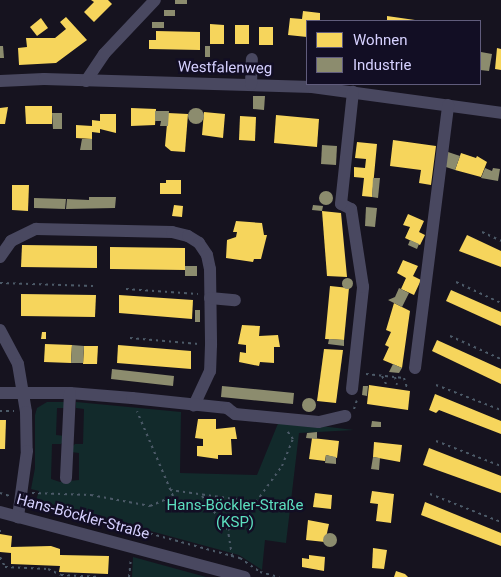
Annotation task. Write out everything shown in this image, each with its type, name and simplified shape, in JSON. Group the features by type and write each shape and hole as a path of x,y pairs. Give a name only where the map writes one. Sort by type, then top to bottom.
{"street":[{"path":"86,81 104,54 155,0"},
{"path":"251,84 252,59"},
{"name":"Westfalenweg","path":"0,81 251,84 352,92 501,113"},
{"path":"352,92 341,204 351,209 364,287 352,389"},
{"path":"416,368 448,105"},
{"path":"0,257 11,241 36,229 180,234 199,243 207,255 211,345 210,370 194,405"},
{"path":"210,296 235,300"},
{"path":"0,330 12,348 23,394 27,451 18,517"},
{"path":"0,393 70,393 132,398 227,408 235,414 319,422 345,416"},
{"path":"66,478 70,393"},
{"name":"Hans-Böckler-Straße","path":"0,512 244,577"}],"path":[{"path":"482,232 501,241"},
{"path":"456,282 501,302"},
{"path":"0,283 93,286"},
{"path":"126,289 210,296"},
{"path":"450,336 501,359"},
{"path":"130,338 211,345"},
{"path":"354,372 404,378 407,388"},
{"path":"382,376 386,384"},
{"path":"395,377 397,385"},
{"path":"436,385 501,410"},
{"path":"345,416 355,409 357,402 352,389"},
{"path":"20,496 92,495 150,506 173,496 132,398"},
{"path":"228,530 247,517 282,466 293,439 280,418"},
{"path":"436,441 501,466"},
{"path":"170,490 202,496 256,502"},
{"path":"0,493 20,496 232,556 260,572 279,577"},
{"path":"430,494 501,522"},
{"path":"202,496 228,530 232,556"},
{"path":"129,577 132,548"},
{"path":"0,557 5,567 48,569 62,575 96,577"}],"green space":[{"name":"Hans-Böckler-Straße (KSP)","path":"47,402 66,402 66,408 57,408 56,435 65,436 64,440 61,444 52,444 51,479 60,482 79,480 79,453 71,452 71,448 75,444 83,444 84,409 76,408 76,402 181,412 180,473 257,475 279,421 354,430 299,433 286,543 265,540 262,570 239,555 36,500 39,491 31,489 35,468 35,415 37,408"},
{"path":"133,557 206,577 132,577"}],"building: Wohnen":[{"path":"91,0 108,0 112,4 94,22 84,12 94,2"},
{"path":"303,11 320,13 320,20 306,20 306,37 288,35 290,18 302,19"},
{"path":"387,16 415,20 387,20"},
{"path":"66,17 87,40 56,63 19,65 18,48 27,47 26,38 55,38 66,29 60,22"},
{"path":"41,18 48,28 37,36 30,27"},
{"path":"210,24 224,25 224,44 210,44"},
{"path":"235,25 249,25 249,44 235,44"},
{"path":"259,27 273,27 273,45 259,45"},
{"path":"156,31 200,32 200,50 149,49 149,40 156,40"},
{"path":"497,48 501,49 501,70 495,69"},
{"path":"25,106 52,106 52,124 26,124"},
{"path":"8,107 5,124 0,124 0,108"},
{"path":"131,108 156,109 155,125 131,126"},
{"path":"204,112 225,114 223,138 202,135"},
{"path":"168,113 188,114 185,152 171,151 165,146"},
{"path":"100,114 116,114 116,133 100,129 100,133 92,132 92,139 76,138 76,125 92,126 92,120 100,121"},
{"path":"276,115 319,119 317,147 274,143"},
{"path":"240,116 256,117 255,141 239,140"},
{"path":"393,140 436,146 431,185 419,183 421,170 390,166"},
{"path":"357,142 377,144 372,197 362,196 364,178 354,177 354,167 365,168 366,159 355,158"},
{"path":"461,153 476,158 477,156 487,162 481,177 455,170"},
{"path":"166,180 181,180 181,194 160,194 160,183 166,183"},
{"path":"12,185 29,185 28,211 12,210"},
{"path":"174,205 183,206 182,217 172,216"},
{"path":"322,211 341,213 347,277 327,276"},
{"path":"408,214 424,221 419,232 425,235 420,245 405,238 410,227 403,225"},
{"path":"236,221 262,223 264,235 267,235 261,259 254,259 253,262 226,258 227,240 236,237 237,232 233,232"},
{"path":"467,235 501,251 501,267 459,251"},
{"path":"22,245 97,246 97,268 21,267"},
{"path":"110,247 185,248 185,270 110,269"},
{"path":"403,260 418,266 413,276 421,280 414,295 401,289 406,278 397,273"},
{"path":"330,286 349,288 344,340 325,339"},
{"path":"451,290 501,312 501,326 446,301"},
{"path":"21,294 96,295 95,317 21,316"},
{"path":"119,295 193,300 192,319 119,313"},
{"path":"394,303 410,311 402,368 383,360 389,347 385,345 391,332 386,330"},
{"path":"242,325 260,326 259,336 278,335 280,347 274,347 274,363 260,362 259,366 239,362 240,352 246,353 246,345 238,344"},
{"path":"42,332 46,332 46,339 41,339"},
{"path":"437,340 501,369 501,384 432,351"},
{"path":"45,344 72,345 71,363 44,362"},
{"path":"118,345 191,351 191,369 117,363"},
{"path":"84,346 98,346 97,364 83,364"},
{"path":"324,349 343,350 336,403 317,401"},
{"path":"369,385 410,391 408,410 367,404"},
{"path":"435,394 501,421 501,434 439,410 436,413 429,410"},
{"path":"198,419 216,419 216,429 235,427 237,439 231,439 232,455 218,455 218,459 197,456 197,446 203,446 203,439 195,438"},
{"path":"0,420 6,420 5,449 0,449"},
{"path":"312,438 339,441 337,458 326,455 325,461 309,459"},
{"path":"374,442 402,445 400,462 373,457"},
{"path":"429,448 501,476 501,493 423,465"},
{"path":"372,491 394,494 391,523 376,521 378,504 370,503"},
{"path":"315,493 332,495 331,509 313,507"},
{"path":"425,502 501,533 501,546 421,515"},
{"path":"308,520 329,524 325,542 306,540"},
{"path":"0,534 12,536 11,547 51,546 60,549 60,555 109,556 108,574 59,572 60,566 11,564 11,553 0,552"},
{"path":"373,548 387,550 384,569 372,568"},
{"path":"309,555 325,557 324,571 302,567 302,558 309,559"},
{"path":"396,571 405,574 408,577 394,577"}],"building: Industrie":[{"path":"175,0 187,0 187,4 175,4"},
{"path":"164,10 175,10 175,16 164,16"},
{"path":"152,22 164,22 164,28 152,28"},
{"path":"0,46 3,46 4,58 0,58"},
{"path":"205,46 210,46 210,57 205,57"},
{"path":"481,52 492,54 489,71 481,70"},
{"path":"253,96 265,96 264,110 253,109"},
{"path":"196,108 204,116 196,124 188,116"},
{"path":"155,111 169,111 168,126 160,126 161,121 155,121"},
{"path":"52,113 62,113 62,129 53,129"},
{"path":"82,139 92,139 92,150 80,150"},
{"path":"322,145 337,146 336,165 321,164"},
{"path":"445,151 460,156 455,170 443,166"},
{"path":"485,168 492,171 493,168 500,169 498,181 481,178"},
{"path":"373,178 380,178 378,198 372,197"},
{"path":"326,191 331,193 333,198 331,203 326,205 321,203 319,198 321,193"},
{"path":"89,197 116,197 115,208 66,209 67,199 89,200"},
{"path":"34,198 66,199 65,209 34,208"},
{"path":"313,205 323,206 322,211 312,210"},
{"path":"366,207 377,208 375,227 365,226"},
{"path":"410,240 419,244 417,249 408,245"},
{"path":"185,266 197,266 197,276 185,276"},
{"path":"347,277 353,283 347,289 341,283"},
{"path":"399,288 409,293 402,307 388,300 395,297"},
{"path":"195,310 200,310 200,322 195,322"},
{"path":"329,339 344,340 344,346 328,344"},
{"path":"72,345 84,346 83,363 71,363"},
{"path":"393,364 402,368 399,373 389,372"},
{"path":"112,369 174,376 173,386 111,379"},
{"path":"222,386 294,393 293,404 221,397"},
{"path":"363,386 368,386 367,396 362,395"},
{"path":"309,398 314,400 316,405 314,410 309,412 304,410 302,405 304,400"},
{"path":"372,421 381,422 381,427 371,427"},
{"path":"317,432 317,439 306,438 307,433"},
{"path":"326,455 336,457 336,464 325,463"},
{"path":"373,457 380,458 379,470 371,469"},
{"path":"330,533 335,535 337,540 335,545 330,547 325,545 323,540 325,535"}]}
